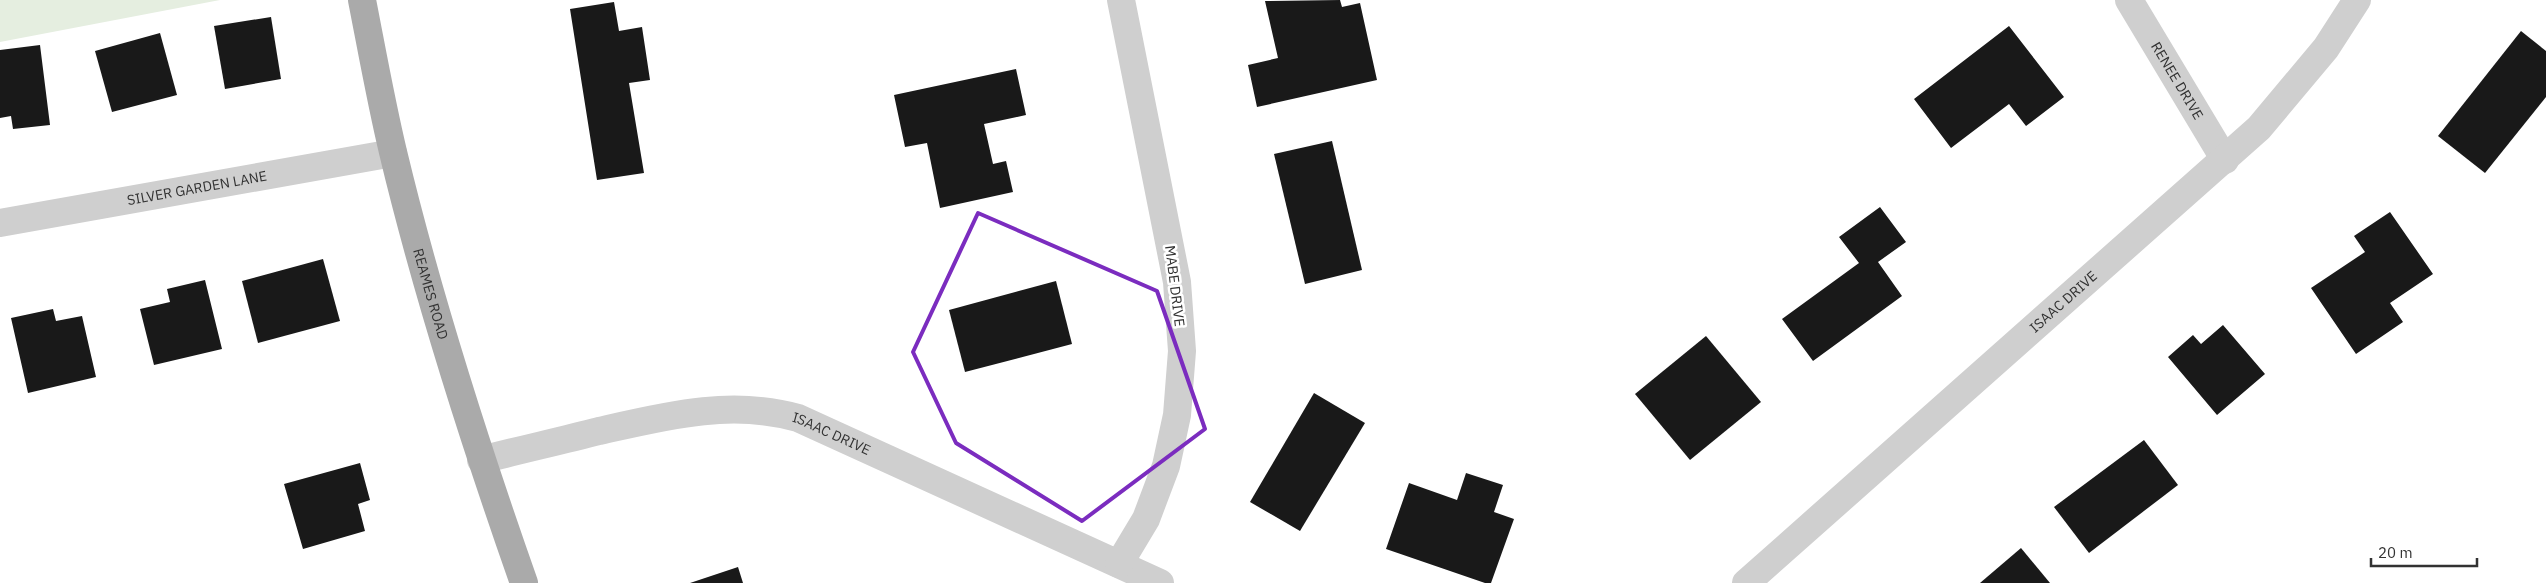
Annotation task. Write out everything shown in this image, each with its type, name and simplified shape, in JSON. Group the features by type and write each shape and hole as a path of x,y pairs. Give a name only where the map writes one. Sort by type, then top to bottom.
{"main road":[{"name":"REAMES ROAD","path":"362,0 393,153 442,333 481,460 524,583"}],"street":[{"name":"MABE DRIVE","path":"1119,564 1146,519 1166,466 1177,415 1182,351 1177,282 1121,0"},
{"name":"RENEE DRIVE","path":"2129,0 2225,160"},
{"name":"ISAAC DRIVE","path":"1746,583 2259,128 2326,48 2357,0"},
{"name":"SILVER GARDEN LANE","path":"0,223 393,153"},
{"name":"ISAAC DRIVE","path":"481,460 655,418 742,408 772,411 798,418 1160,583"}],"highlighted area":[{"path":"978,213 1157,291 1205,429 1082,521 956,443 913,352"}],"shaded area":[{"path":"0,0 220,0 0,42"}],"building":[{"path":"1340,0 1342,7 1360,3 1377,80 1257,107 1248,65 1278,58 1265,1"},
{"path":"614,2 619,31 642,27 650,80 629,83 644,173 597,180 570,9"},
{"path":"271,17 281,79 225,89 214,26"},
{"path":"2009,26 2064,97 2026,126 2009,104 1951,148 1914,99"},
{"path":"2521,31 2546,51 2546,97 2485,173 2438,136"},
{"path":"160,33 177,95 112,112 95,51"},
{"path":"40,45 50,125 13,129 11,116 0,118 0,50"},
{"path":"1016,69 1026,115 984,124 993,164 1006,161 1013,192 940,208 927,143 905,147 894,95"},
{"path":"1332,141 1362,270 1305,284 1274,154"},
{"path":"1880,207 1906,242 1878,262 1902,296 1813,361 1782,319 1859,263 1839,237"},
{"path":"2390,212 2433,274 2390,303 2403,322 2356,354 2311,288 2365,252 2354,236"},
{"path":"323,259 340,321 258,343 242,281"},
{"path":"205,280 222,349 154,365 140,309 170,302 167,289"},
{"path":"1056,281 1072,344 965,372 949,310"},
{"path":"53,309 56,321 82,316 96,377 28,393 11,318"},
{"path":"2223,325 2265,374 2217,415 2168,357 2193,335 2201,344"},
{"path":"1706,336 1761,402 1690,460 1635,394"},
{"path":"1314,393 1365,423 1300,531 1250,502"},
{"path":"2144,440 2178,485 2089,553 2054,507"},
{"path":"360,463 370,500 358,504 365,531 303,549 284,484"},
{"path":"1466,473 1503,485 1494,512 1514,519 1491,583 1485,583 1386,549 1409,483 1457,500"},
{"path":"2021,548 2050,583 1980,583"},
{"path":"738,567 743,583 690,583"}]}
